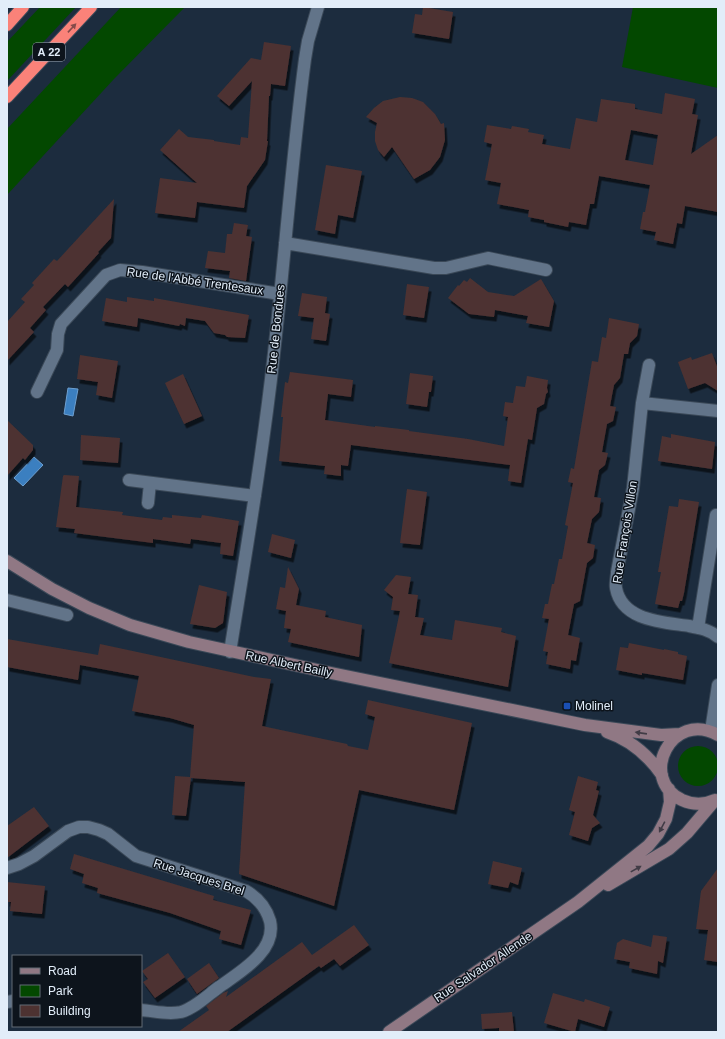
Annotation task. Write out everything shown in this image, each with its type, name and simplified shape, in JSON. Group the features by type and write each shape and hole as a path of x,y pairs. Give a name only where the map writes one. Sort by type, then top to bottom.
{"highway":[{"path":"7,25 23,7"},
{"name":"A 22","path":"7,97 91,7"}],"main road":[{"name":"Rue Albert Bailly","path":"7,561 29,576 64,596 116,619 159,634 230,652 585,725"},
{"path":"585,725 661,735 680,734 692,730 705,730 715,733"},
{"path":"585,725 610,733 632,744 647,756 662,775 669,789 675,796 687,802 701,804 716,800"},
{"path":"662,775 661,763 664,751 671,741 680,734"},
{"name":"Rue Salvador Allende","path":"389,1032 578,902 648,846 661,829 666,819 670,802 669,789"},
{"name":"Rue Salvador Allende","path":"578,902 669,849 687,833 716,800"}],"street":[{"name":"Rue de Bondues","path":"230,652 255,496 274,354 284,243 305,59 308,41 318,7"},
{"path":"284,243 434,268 446,268 488,258 546,270"},
{"name":"Rue de l'Abbé Trentesaux","path":"37,392 57,350 58,334 61,324 106,275 120,270 142,272 280,294"},
{"name":"Rue François Villon","path":"648,366 642,403 633,488 617,572 616,586 619,599 627,609 646,618 707,630 718,637"},
{"path":"642,403 718,411"},
{"path":"129,480 255,496"},
{"path":"148,503 150,483"},
{"path":"698,628 716,515"},
{"path":"7,600 67,615"},
{"path":"715,733 718,685"},
{"name":"Rue Jacques Brel","path":"7,868 19,864 34,856 68,831 79,827 88,827 108,834 136,856 246,891 255,896 263,905 268,915 271,927 270,938 265,949 257,958 190,1008 173,1013 142,1010"}],"green space":[{"path":"40,7 76,7 7,81 7,42"},
{"path":"121,7 185,7 114,79 7,195 7,129"},
{"path":"633,7 718,7 718,88 622,67"},
{"path":"694,746 702,746 709,749 715,755 718,766 715,777 709,783 702,786 694,786 687,783 681,777 678,770 678,762 681,755 687,749"}],"water":[{"path":"68,388 78,389 73,416 64,414"},
{"path":"34,457 43,465 23,486 14,478"}],"building":[{"path":"423,7 453,12 449,39 412,33 415,14 422,15"},
{"path":"264,42 291,46 285,86 271,84 269,96 268,141 265,160 247,186 244,208 197,202 195,218 155,213 160,178 197,183 160,150 179,129 188,137 240,145 241,137 248,138 252,81 229,106 217,96 251,58 261,60"},
{"path":"665,93 695,99 692,114 698,115 691,154 718,135 718,212 685,206 682,224 677,223 673,244 654,240 656,232 640,229 650,185 599,176 594,204 590,204 586,225 569,222 568,227 528,217 529,210 497,204 501,183 485,180 492,144 484,142 487,125 511,129 512,126 529,129 528,132 544,135 542,144 570,149 576,118 597,122 601,99 635,104 635,109 662,114","holes":["631,130 658,135 653,165 625,160"]},
{"path":"400,97 412,98 423,102 435,114 441,124 444,123 445,140 440,157 430,170 414,179 392,147 384,157 378,150 375,141 377,123 366,117 383,101"},
{"path":"326,165 362,171 353,218 338,215 335,234 315,230"},
{"path":"114,199 111,238 68,287 65,284 43,307 46,310 30,328 34,332 7,361 7,322 25,302 21,299 34,285 32,283 54,259 57,261"},
{"path":"234,223 248,225 246,236 252,237 246,281 229,278 230,271 205,268 208,251 225,253 227,234 232,234"},
{"path":"470,278 488,292 514,296 541,279 554,301 549,327 526,323 528,316 495,310 494,317 469,314 448,298 458,285 459,286 464,280 467,282"},
{"path":"407,284 429,287 424,318 403,315"},
{"path":"302,293 327,297 325,313 330,314 326,341 311,339 314,318 298,316"},
{"path":"127,297 154,301 154,298 249,315 245,338 227,337 225,335 214,333 205,321 186,318 185,326 138,318 137,327 102,321 106,298 127,302"},
{"path":"609,318 639,324 637,336 630,343 628,354 624,354 620,378 614,385 610,406 616,407 613,421 607,424 602,452 608,453 605,465 599,470 594,497 601,498 599,512 592,519 587,543 595,545 593,558 587,563 580,601 574,604 568,635 580,638 576,661 571,660 570,669 546,664 548,652 543,651 549,619 542,618 545,604 548,604 552,584 554,584 559,559 562,559 568,526 565,525 573,483 568,482 571,468 574,469 592,361 598,362 602,337 606,338"},
{"path":"712,353 718,369 718,391 705,383 688,389 678,362 691,357 692,360"},
{"path":"80,355 118,361 112,398 96,395 98,382 77,379"},
{"path":"290,372 353,380 351,397 328,394 325,420 409,430 504,446 508,417 503,416 505,402 513,403 516,386 525,387 527,376 548,380 548,392 546,394 544,404 537,408 532,440 528,439 521,483 508,481 510,465 351,445 348,466 341,465 341,476 324,474 325,466 279,461 283,417 281,417 285,382 288,383"},
{"path":"410,373 433,376 427,407 406,404"},
{"path":"183,374 202,416 184,424 165,383"},
{"path":"7,420 33,445 33,450 25,460 23,458 7,476"},
{"path":"671,434 715,442 712,469 658,461 662,436 671,438"},
{"path":"81,435 120,438 118,463 80,460"},
{"path":"64,475 79,476 76,507 123,512 122,515 162,520 163,517 172,518 172,515 201,518 202,515 239,521 233,556 220,554 221,543 191,539 190,544 153,539 153,543 74,533 75,529 56,527"},
{"path":"407,489 427,492 420,545 400,543"},
{"path":"679,499 699,502 684,593 678,608 655,604 661,572 658,572 669,506 678,507"},
{"path":"272,534 295,540 291,558 268,552"},
{"path":"288,567 299,589 296,605 326,611 325,617 362,625 359,657 288,642 291,629 284,628 286,611 276,609 280,587 285,588"},
{"path":"396,575 411,577 408,594 418,595 415,617 424,618 420,635 452,640 455,620 502,628 501,632 516,636 508,687 389,663 400,611 391,610 393,597 384,590"},
{"path":"199,585 227,592 223,623 215,628 190,624"},
{"path":"7,639 98,655 100,644 254,677 271,679 262,726 347,744 348,746 368,750 375,717 365,714 368,700 472,723 454,810 359,790 334,906 239,874 245,782 191,778 186,816 172,815 175,776 190,777 194,725 170,718 132,711 139,676 80,665 78,680 7,667"},
{"path":"629,643 678,652 678,654 687,656 683,680 616,670 620,647 628,648"},
{"path":"578,776 598,782 596,790 599,791 593,815 600,823 592,828 588,841 569,835 575,812 569,810"},
{"path":"34,807 49,826 7,858 7,826"},
{"path":"74,854 214,896 213,900 251,910 241,945 219,939 221,931 170,913 97,893 98,888 82,883 84,874 70,869"},
{"path":"493,861 522,868 518,885 510,882 508,888 488,884"},
{"path":"718,868 718,962 704,960 708,930 696,929 701,891"},
{"path":"7,882 45,886 42,914 10,911 11,902 7,902"},
{"path":"354,925 369,945 340,966 334,959 321,968 319,966 227,1032 178,1032 209,1010 206,1006 223,993 228,991 226,997 302,942 312,955"},
{"path":"653,935 667,937 663,963 658,961 657,974 629,968 630,962 614,959 617,943 623,939 651,947"},
{"path":"168,953 185,977 155,998 143,982 148,979 142,971"},
{"path":"209,963 219,978 197,994 187,979"},
{"path":"553,993 584,1002 585,999 610,1007 604,1027 578,1019 575,1032 544,1023"},
{"path":"512,1012 514,1032 499,1032 499,1028 482,1029 481,1014"}],"place":[{"name":"Molinel","path":"567,706"}]}
